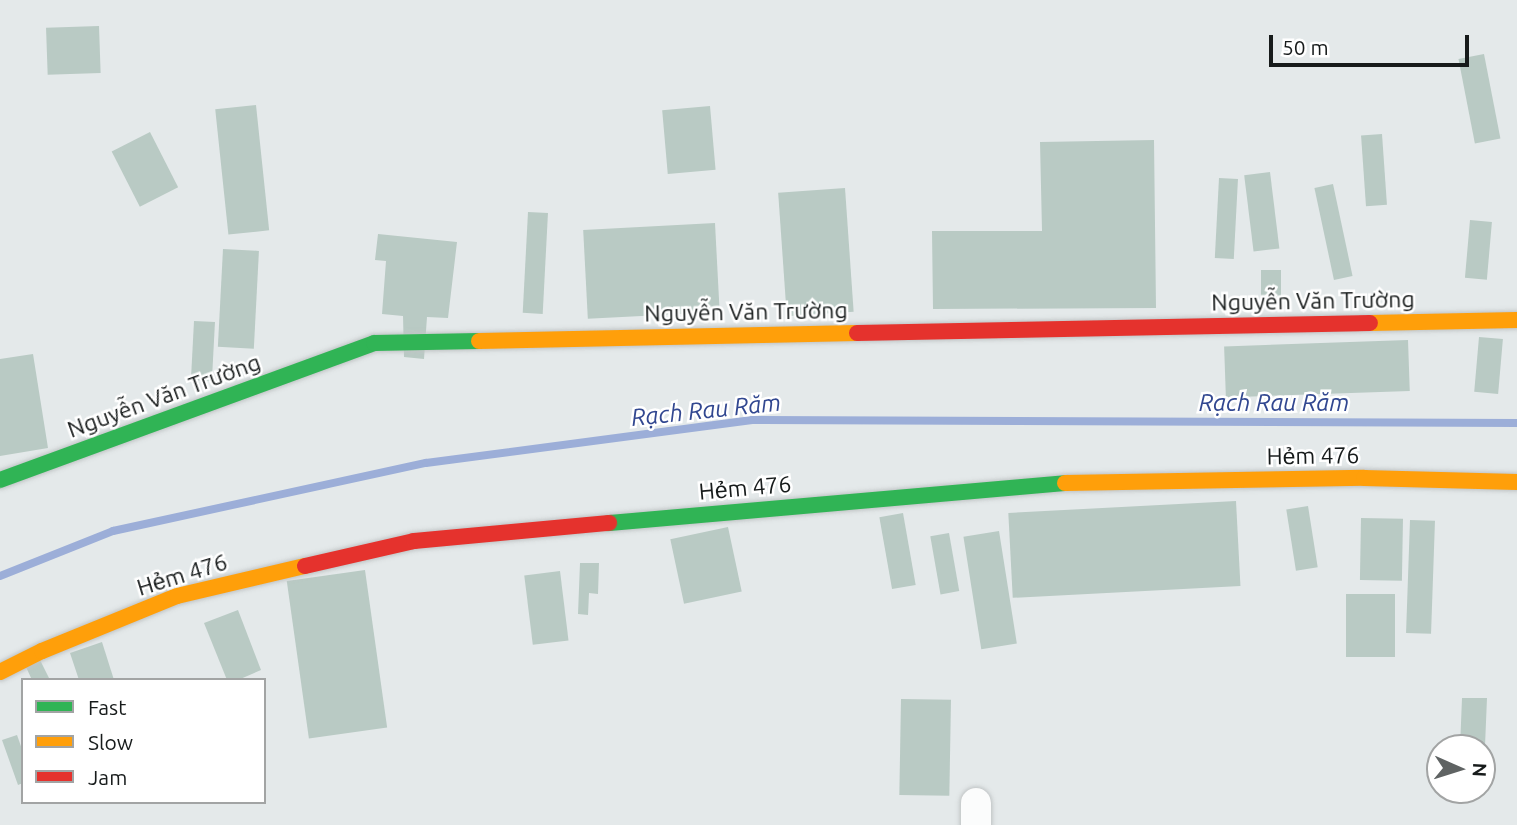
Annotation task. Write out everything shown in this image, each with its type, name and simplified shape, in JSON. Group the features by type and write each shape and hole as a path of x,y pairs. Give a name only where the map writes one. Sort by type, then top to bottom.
{"street":[{"name":"Nguyễn Văn Trường","path":"0,480 374,343 1517,320"},
{"name":"Hẻm 476","path":"0,672 42,651 177,596 414,541 1058,483 1364,478 1517,482"}],"building":[{"path":"99,26 101,73 48,75 46,28"},
{"path":"1484,54 1500,138 1475,143 1458,59"},
{"path":"256,105 269,230 228,235 215,109"},
{"path":"710,106 716,170 668,174 662,110"},
{"path":"150,132 178,187 140,207 112,152"},
{"path":"1382,134 1387,205 1366,206 1361,135"},
{"path":"1154,140 1156,308 933,309 932,231 1042,231 1040,142"},
{"path":"1270,172 1279,248 1254,252 1244,175"},
{"path":"1219,178 1238,179 1234,259 1215,258"},
{"path":"1333,184 1353,276 1334,280 1314,188"},
{"path":"845,188 854,312 787,316 778,193"},
{"path":"528,212 548,213 543,314 523,313"},
{"path":"1470,220 1492,222 1487,280 1465,278"},
{"path":"715,223 720,312 588,319 583,230"},
{"path":"378,234 457,242 448,318 427,317 424,359 404,357 403,316 382,314 386,261 375,260"},
{"path":"223,249 259,251 254,349 218,347"},
{"path":"1261,270 1281,270 1281,305 1261,305"},
{"path":"194,321 215,322 212,381 191,380"},
{"path":"1479,337 1503,339 1498,394 1474,392"},
{"path":"1408,340 1410,391 1226,397 1224,346"},
{"path":"33,354 48,448 0,456 0,359"},
{"path":"1236,501 1240,586 1013,598 1008,513"},
{"path":"1308,506 1318,567 1296,571 1286,509"},
{"path":"903,513 916,585 892,589 879,517"},
{"path":"1361,518 1403,519 1402,581 1360,580"},
{"path":"1410,520 1435,521 1431,634 1406,633"},
{"path":"728,527 742,592 684,604 670,539"},
{"path":"999,531 1017,644 981,649 963,537"},
{"path":"949,533 959,591 941,594 930,536"},
{"path":"580,563 599,563 598,594 589,593 588,615 578,614"},
{"path":"365,570 387,727 309,738 287,581"},
{"path":"560,571 569,640 533,645 524,575"},
{"path":"1346,594 1395,594 1395,657 1346,657"},
{"path":"238,610 261,670 243,678 226,678 204,623"},
{"path":"102,642 113,678 78,678 70,653"},
{"path":"40,660 49,678 31,678 26,667"},
{"path":"1462,698 1487,698 1486,734 1461,734"},
{"path":"901,699 951,700 949,796 899,795"},
{"path":"17,735 21,746 21,784 18,785 2,740"}],"waterway":[{"name":"Rạch Rau Răm","path":"0,576 113,531 426,463 752,420 1517,423"}],"traffic: fast":[{"path":"0,480 374,343 479,341"},
{"path":"609,523 1065,483"}],"traffic: slow":[{"path":"1370,323 1517,320"},
{"path":"479,341 857,333"},
{"path":"1065,483 1364,478 1517,482"},
{"path":"0,672 42,651 177,596 305,566"}],"traffic: jam":[{"path":"857,333 1370,323"},
{"path":"305,566 414,541 609,523"}]}
